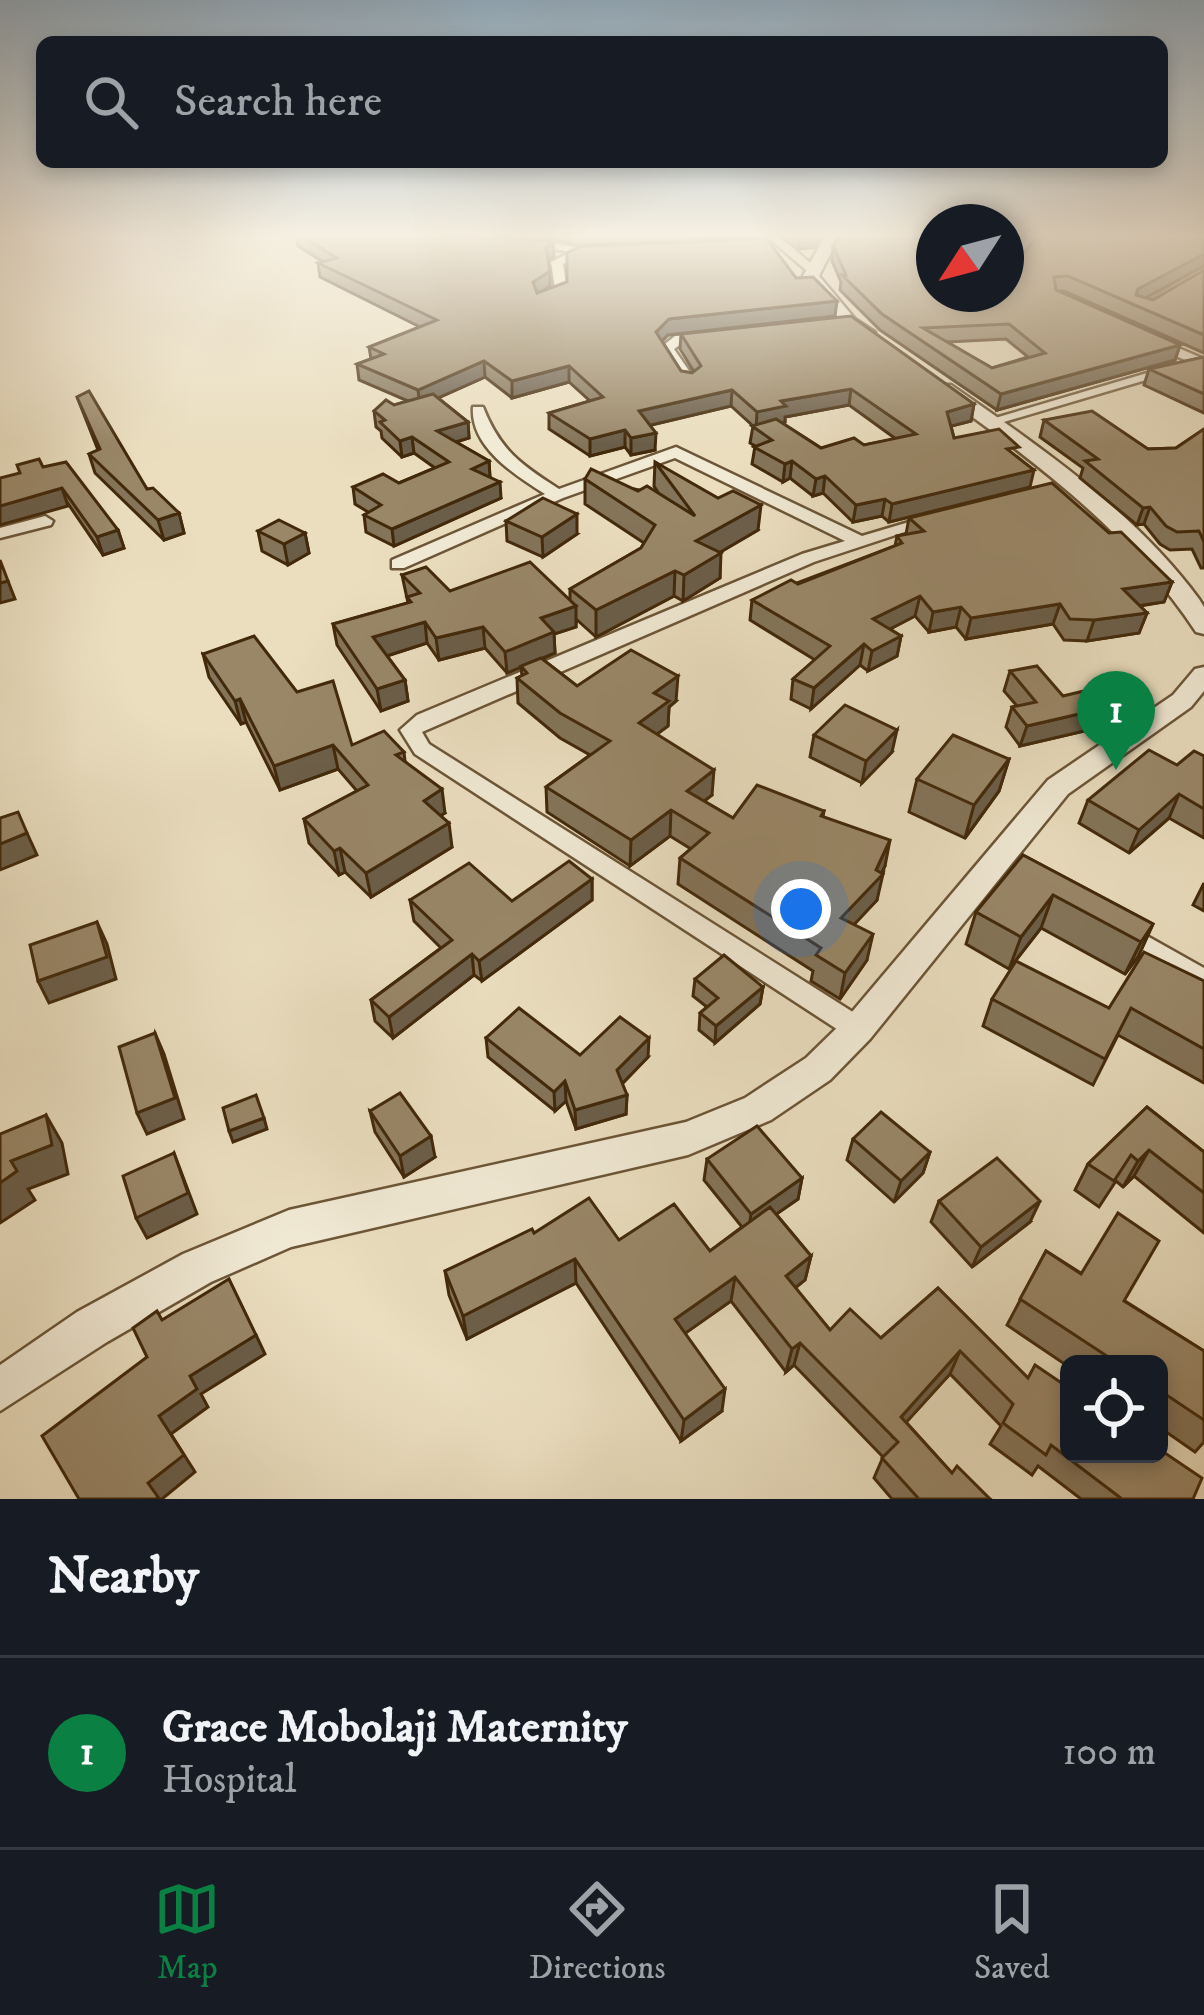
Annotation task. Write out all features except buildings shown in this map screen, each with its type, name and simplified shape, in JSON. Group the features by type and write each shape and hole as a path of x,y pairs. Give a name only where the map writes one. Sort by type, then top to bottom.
{"street":[{"path":"827,304 839,324 881,345"},
{"path":"1142,308 1149,304"},
{"path":"689,381 667,348 680,339 723,335"},
{"path":"1142,335 1204,364"},
{"path":"992,421 1137,377 1204,364"},
{"path":"933,381 992,421 1170,575 1195,604 1204,627"},
{"path":"478,410 480,424 506,460 557,495"},
{"path":"398,564 557,495 676,452 856,540"},
{"path":"1048,492 1071,487"},
{"path":"858,1029 422,749 410,730 424,719 856,540 957,514"},
{"path":"0,533 44,521"},
{"path":"0,1390 92,1328 197,1268 289,1229 688,1138 758,1109 818,1069 858,1029 1011,864 1058,787 1182,701 1204,675"},
{"path":"1102,920 1204,981"}],"place":[{"name":"Grace Mobolaji Maternity","path":"1116,770"}]}
